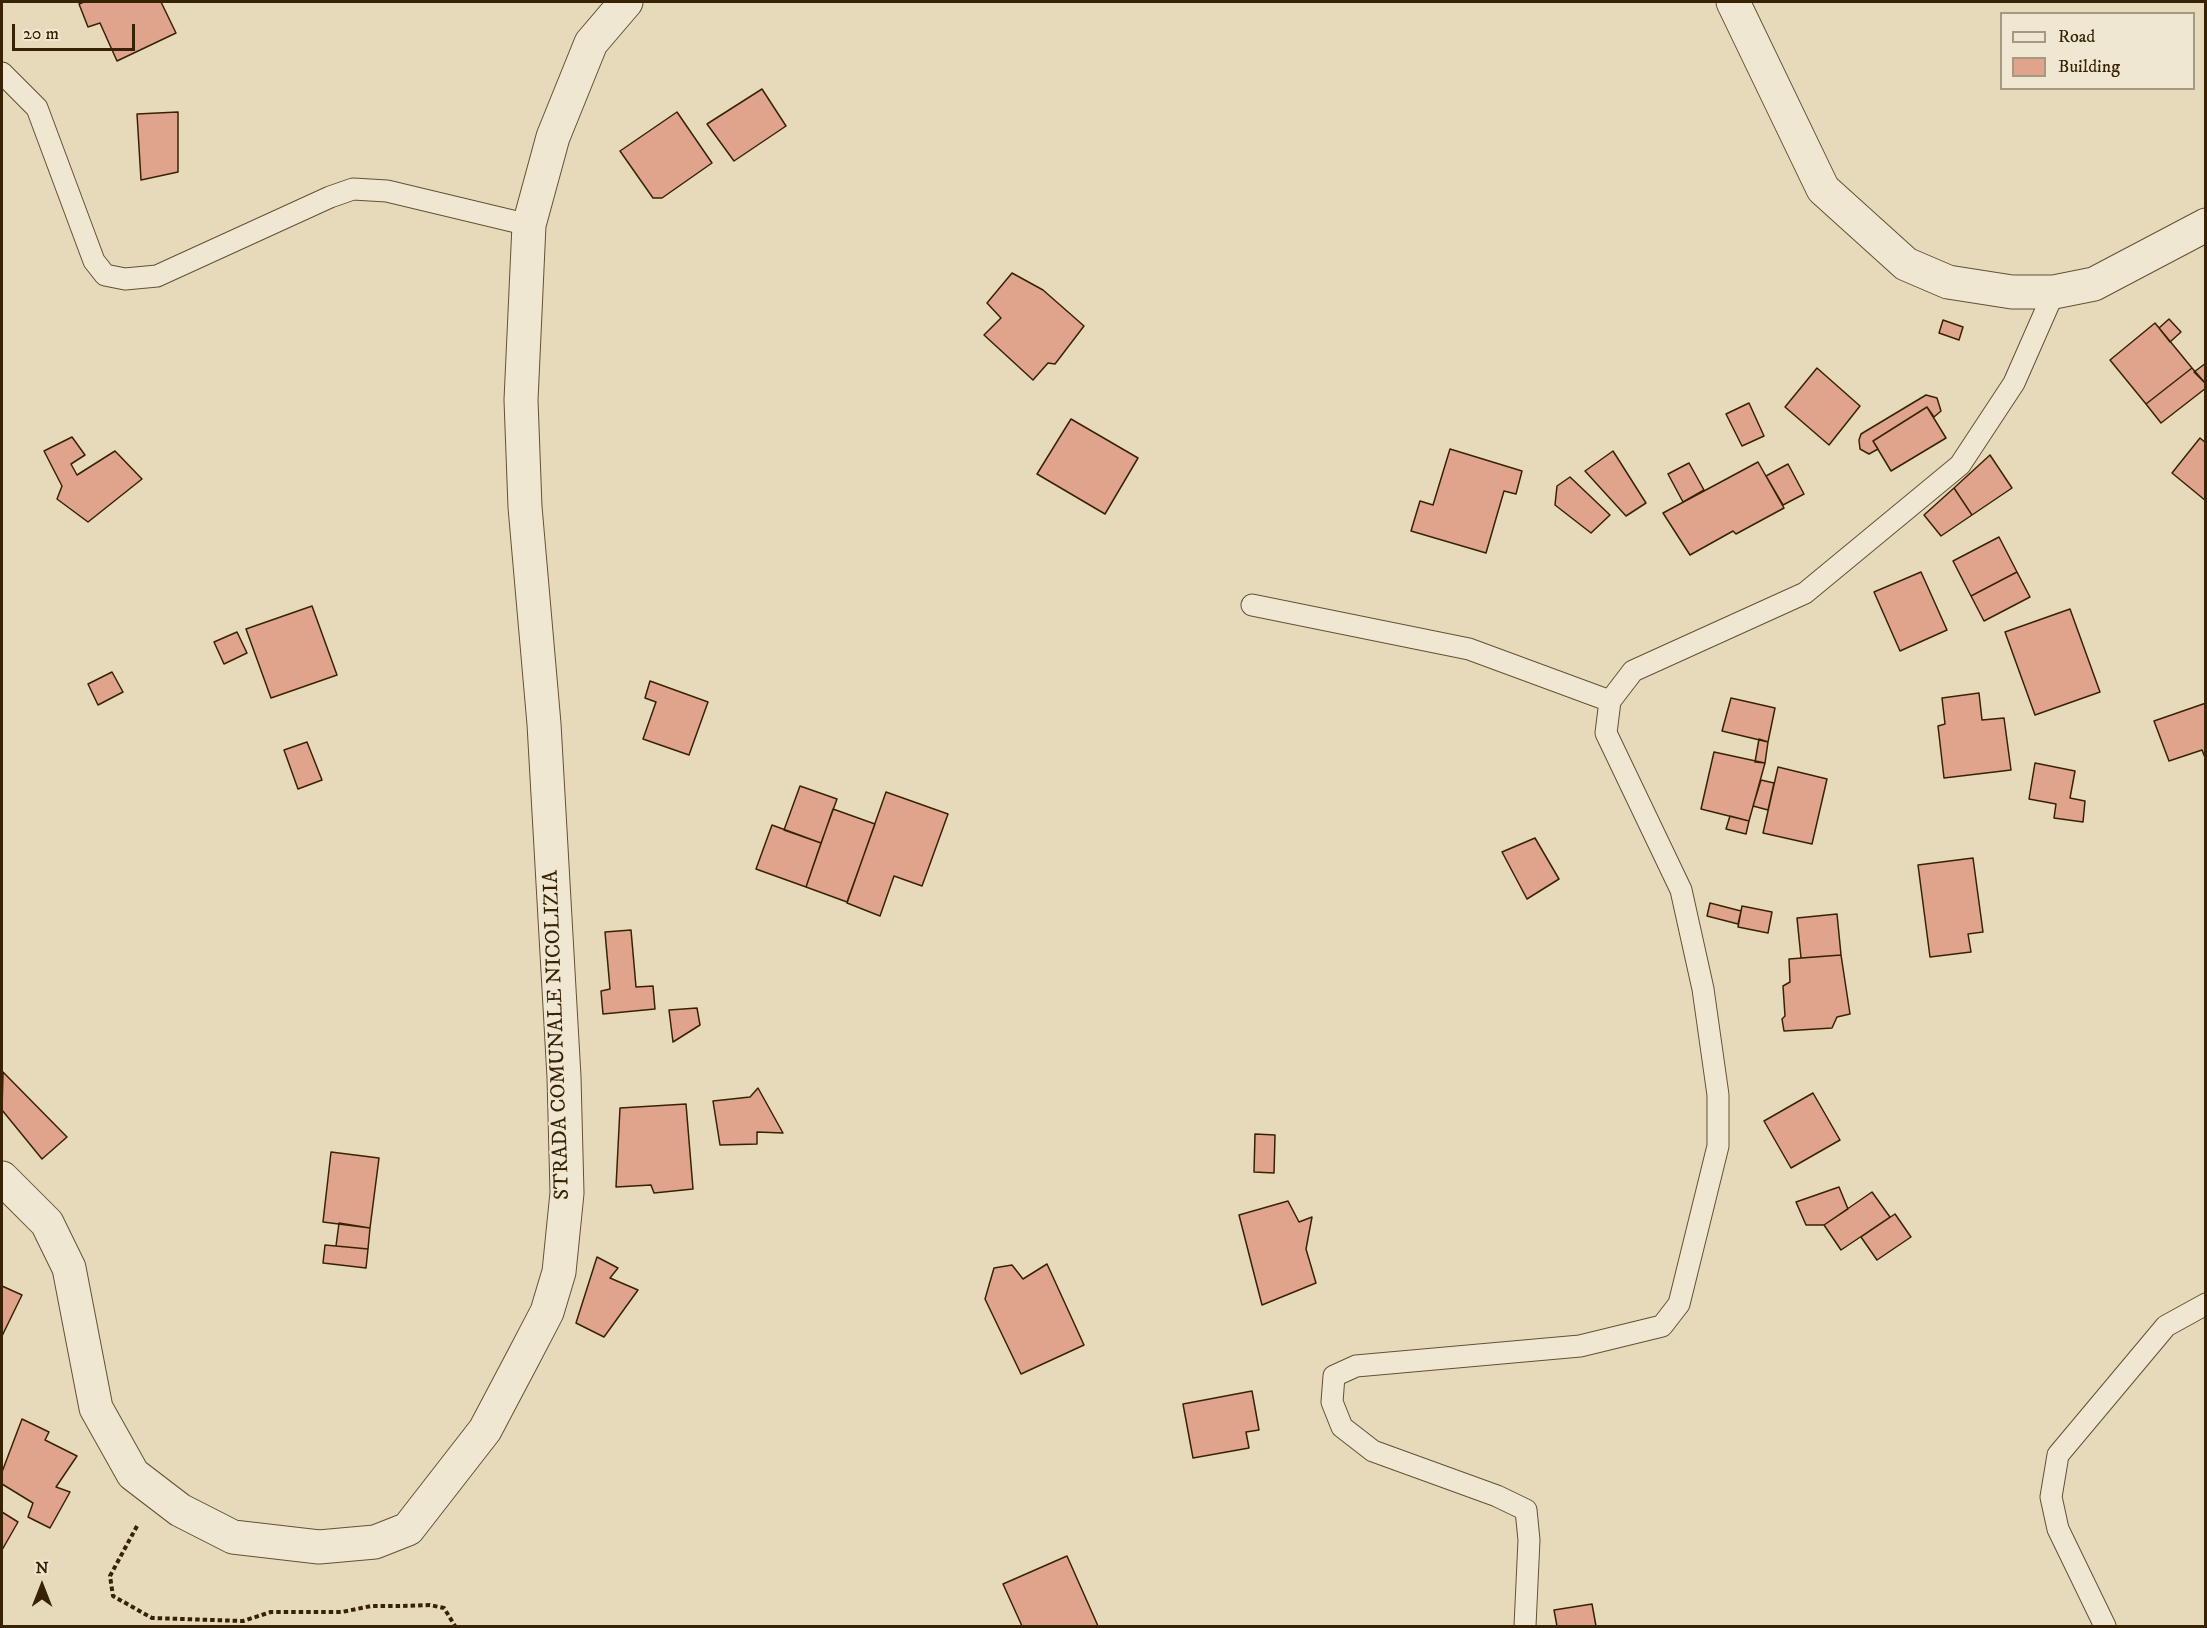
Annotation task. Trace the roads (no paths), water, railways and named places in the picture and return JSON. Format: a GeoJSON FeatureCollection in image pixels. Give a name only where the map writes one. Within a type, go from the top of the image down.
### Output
{"type":"FeatureCollection","features":[{"type":"Feature","properties":{"kind":"street","name":"STRADA COMUNALE NICOLIZIA"},"geometry":{"type":"LineString","coordinates":[[2,1178],[47,1223],[69,1268],[96,1408],[133,1474],[180,1510],[233,1537],[320,1547],[375,1542],[408,1528],[485,1430],[547,1312],[559,1272],[567,1193],[564,1077],[544,724],[525,507],[521,400],[529,225],[553,138],[591,43],[626,2]]}},
{"type":"Feature","properties":{"kind":"street"},"geometry":{"type":"LineString","coordinates":[[1733,2],[1822,189],[1906,264],[1948,282],[2012,292],[2054,292],[2094,284],[2205,225]]}},
{"type":"Feature","properties":{"kind":"lane"},"geometry":{"type":"LineString","coordinates":[[2,73],[37,108],[94,261],[105,275],[125,279],[157,276],[330,197],[353,189],[387,191],[529,225]]}},
{"type":"Feature","properties":{"kind":"lane"},"geometry":{"type":"LineString","coordinates":[[1525,1626],[1529,1540],[1526,1510],[1497,1496],[1372,1451],[1342,1427],[1332,1402],[1334,1376],[1356,1366],[1580,1346],[1662,1326],[1679,1304],[1718,1146],[1718,1095],[1703,989],[1682,890],[1606,733],[1610,701],[1633,670],[1805,593],[1960,465],[2014,382],[2054,292]]}},
{"type":"Feature","properties":{"kind":"lane"},"geometry":{"type":"LineString","coordinates":[[1252,605],[1469,649],[1610,701]]}},
{"type":"Feature","properties":{"kind":"lane"},"geometry":{"type":"LineString","coordinates":[[2105,1626],[2058,1528],[2051,1497],[2058,1455],[2166,1326],[2205,1304]]}}]}
